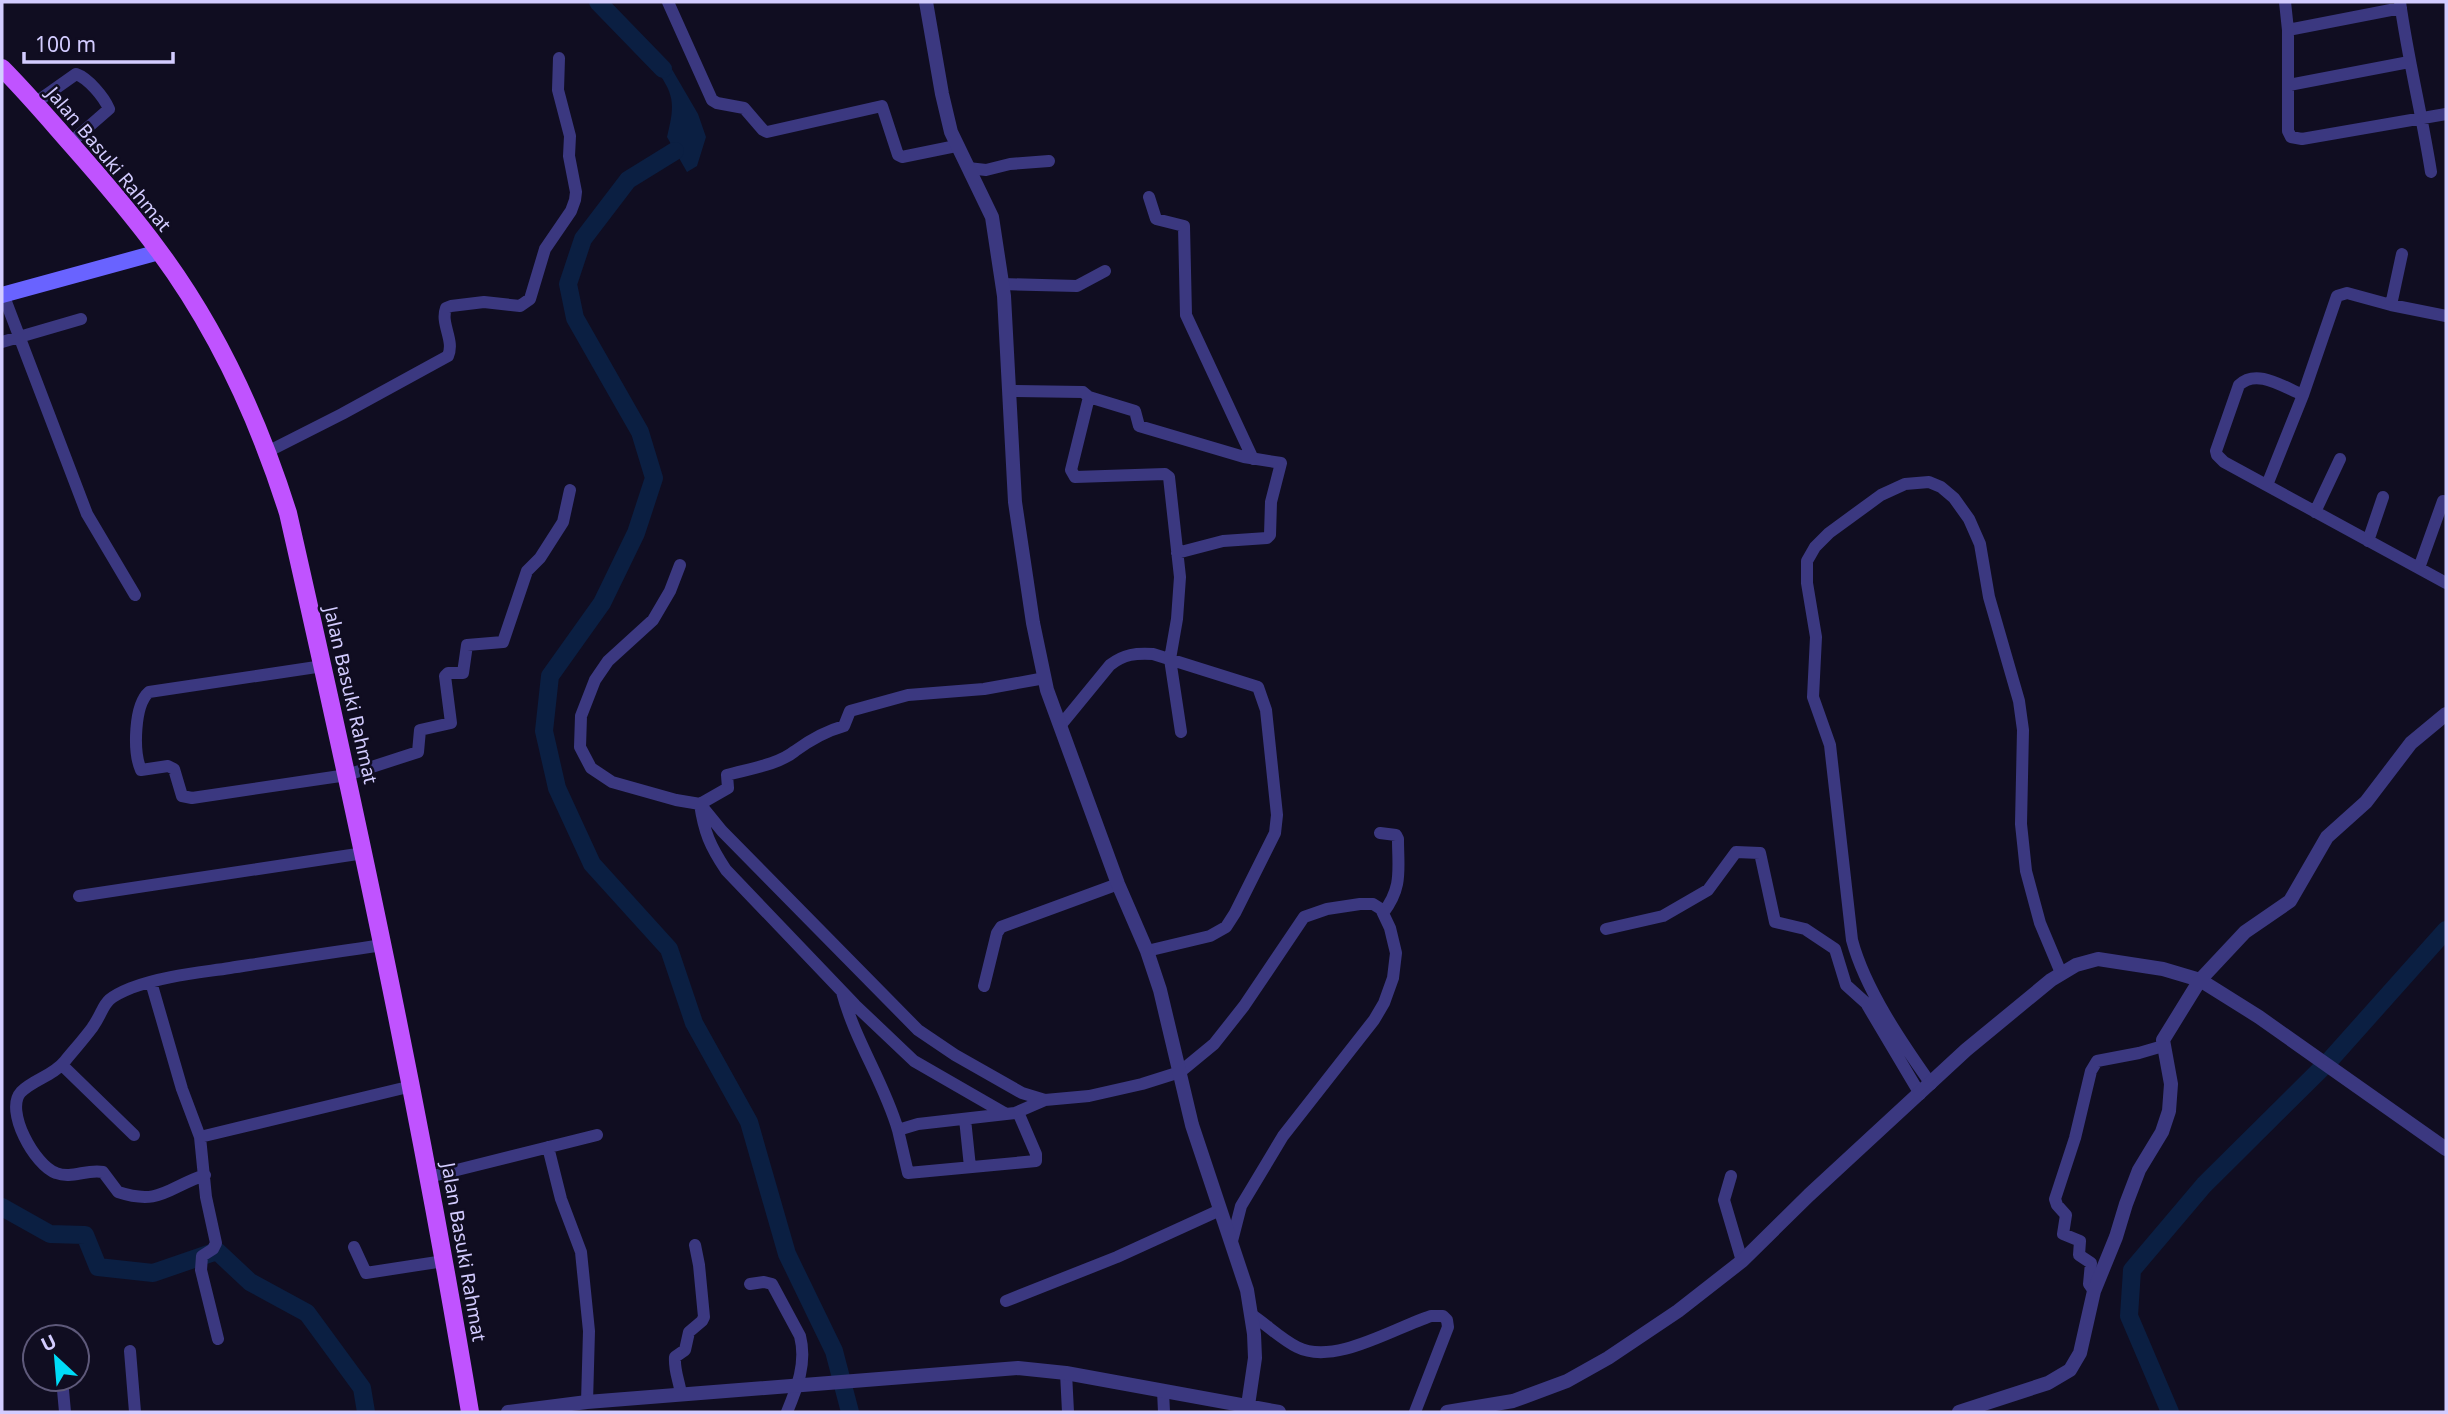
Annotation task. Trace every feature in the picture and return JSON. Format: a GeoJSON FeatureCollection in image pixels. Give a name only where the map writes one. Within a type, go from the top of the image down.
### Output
{"type":"FeatureCollection","features":[{"type":"Feature","properties":{"kind":"main road","name":"Jalan Basuki Rahmat"},"geometry":{"type":"LineString","coordinates":[[2,68],[107,185],[159,252],[197,309],[225,360],[267,452],[288,513],[384,945],[429,1177],[470,1412]]}},
{"type":"Feature","properties":{"kind":"main road"},"geometry":{"type":"LineString","coordinates":[[2,294],[159,252]]}},
{"type":"Feature","properties":{"kind":"street"},"geometry":{"type":"LineString","coordinates":[[668,2],[712,100],[744,108],[764,131],[882,106],[898,155],[902,157],[956,146]]}},
{"type":"Feature","properties":{"kind":"street"},"geometry":{"type":"LineString","coordinates":[[926,2],[942,94],[956,146],[992,217],[1002,284],[1015,502],[1045,678],[1118,884],[1160,989],[1192,1125],[1232,1241],[1252,1315],[1255,1358],[1248,1410]]}},
{"type":"Feature","properties":{"kind":"street"},"geometry":{"type":"LineString","coordinates":[[2285,2],[2288,30],[2289,135],[2296,139],[2446,114]]}},
{"type":"Feature","properties":{"kind":"street"},"geometry":{"type":"LineString","coordinates":[[2288,30],[2400,5],[2431,172]]}},
{"type":"Feature","properties":{"kind":"street"},"geometry":{"type":"LineString","coordinates":[[267,452],[448,356],[451,345],[444,318],[446,308],[484,302],[520,306],[530,299],[545,249],[575,200],[576,192],[569,156],[570,136],[558,90],[559,58]]}},
{"type":"Feature","properties":{"kind":"street"},"geometry":{"type":"LineString","coordinates":[[2289,85],[2409,62]]}},
{"type":"Feature","properties":{"kind":"street"},"geometry":{"type":"LineString","coordinates":[[35,103],[76,74],[83,77],[99,94],[109,108],[70,143]]}},
{"type":"Feature","properties":{"kind":"street"},"geometry":{"type":"LineString","coordinates":[[968,168],[986,170],[1010,164],[1049,161]]}},
{"type":"Feature","properties":{"kind":"street"},"geometry":{"type":"LineString","coordinates":[[1149,197],[1156,219],[1184,226],[1186,315],[1253,459]]}},
{"type":"Feature","properties":{"kind":"street"},"geometry":{"type":"LineString","coordinates":[[2391,305],[2402,254]]}},
{"type":"Feature","properties":{"kind":"street"},"geometry":{"type":"LineString","coordinates":[[1002,284],[1077,286],[1105,271]]}},
{"type":"Feature","properties":{"kind":"street"},"geometry":{"type":"LineString","coordinates":[[2267,485],[2303,395],[2337,296],[2347,293],[2446,316]]}},
{"type":"Feature","properties":{"kind":"street"},"geometry":{"type":"LineString","coordinates":[[2,294],[87,514],[135,595]]}},
{"type":"Feature","properties":{"kind":"street"},"geometry":{"type":"LineString","coordinates":[[2,342],[81,319]]}},
{"type":"Feature","properties":{"kind":"street"},"geometry":{"type":"LineString","coordinates":[[2303,395],[2260,377],[2250,378],[2239,385],[2216,451],[2217,455],[2224,462],[2446,583]]}},
{"type":"Feature","properties":{"kind":"street"},"geometry":{"type":"LineString","coordinates":[[1010,391],[1083,392],[1089,397],[1135,411],[1139,426],[1253,459],[1281,463],[1271,502],[1270,535],[1267,538],[1223,541],[1177,553]]}},
{"type":"Feature","properties":{"kind":"street"},"geometry":{"type":"LineString","coordinates":[[1089,397],[1072,474],[1080,478],[1168,475],[1179,591],[1170,659],[1181,732]]}},
{"type":"Feature","properties":{"kind":"street"},"geometry":{"type":"LineString","coordinates":[[2315,512],[2340,459]]}},
{"type":"Feature","properties":{"kind":"street"},"geometry":{"type":"LineString","coordinates":[[1925,1089],[1859,961],[1852,940],[1830,745],[1813,697],[1816,636],[1807,583],[1807,561],[1815,547],[1836,527],[1881,495],[1905,484],[1929,482],[1948,492],[1969,519],[1980,544],[1989,597],[2019,701],[2023,730],[2021,824],[2026,872],[2040,923],[2061,973]]}},
{"type":"Feature","properties":{"kind":"street"},"geometry":{"type":"LineString","coordinates":[[323,666],[149,692],[144,697],[135,737],[139,765],[143,771],[159,766],[174,769],[178,791],[187,798],[347,775],[416,753],[419,751],[420,730],[450,724],[446,674],[463,673],[468,644],[503,642],[527,571],[563,522],[570,489]]}},
{"type":"Feature","properties":{"kind":"street"},"geometry":{"type":"LineString","coordinates":[[2368,541],[2383,497]]}},
{"type":"Feature","properties":{"kind":"street"},"geometry":{"type":"LineString","coordinates":[[2419,568],[2443,501]]}},
{"type":"Feature","properties":{"kind":"street"},"geometry":{"type":"LineString","coordinates":[[680,565],[670,591],[653,620],[608,661],[595,680],[581,716],[580,747],[591,768],[612,782],[700,804],[729,787],[727,775],[772,762],[795,752],[800,746],[829,730],[844,726],[850,711],[865,705],[908,695],[984,689],[1045,678]]}},
{"type":"Feature","properties":{"kind":"street"},"geometry":{"type":"LineString","coordinates":[[1060,726],[1110,665],[1120,657],[1135,653],[1153,654],[1258,687],[1266,710],[1277,815],[1275,833],[1226,927],[1210,936],[1147,951]]}},
{"type":"Feature","properties":{"kind":"street"},"geometry":{"type":"LineString","coordinates":[[1959,1412],[2041,1385],[2070,1370],[2080,1353],[2094,1291],[2126,1204],[2139,1170],[2162,1132],[2169,1111],[2171,1084],[2163,1046],[2166,1032],[2200,980],[2245,932],[2290,901],[2327,837],[2366,802],[2412,743],[2446,715]]}},
{"type":"Feature","properties":{"kind":"street"},"geometry":{"type":"LineString","coordinates":[[700,804],[704,832],[726,870],[841,990],[919,1064],[1012,1113],[1037,1160],[1024,1164],[910,1174],[887,1097],[852,1026],[841,990]]}},
{"type":"Feature","properties":{"kind":"street"},"geometry":{"type":"LineString","coordinates":[[700,804],[722,831],[918,1030],[1022,1093],[1045,1100],[1068,1100],[1102,1094],[1180,1072],[1214,1044],[1244,1006],[1304,917],[1327,909],[1373,904],[1383,913],[1391,932],[1397,962],[1384,1003],[1374,1020],[1283,1136],[1243,1202],[1232,1241]]}},
{"type":"Feature","properties":{"kind":"street"},"geometry":{"type":"LineString","coordinates":[[1380,833],[1395,835],[1398,839],[1398,885],[1394,897],[1383,913]]}},
{"type":"Feature","properties":{"kind":"street"},"geometry":{"type":"LineString","coordinates":[[1606,929],[1663,916],[1708,890],[1735,852],[1760,853],[1775,922],[1805,929],[1835,949],[1846,985],[1866,1003],[1925,1089]]}},
{"type":"Feature","properties":{"kind":"street"},"geometry":{"type":"LineString","coordinates":[[79,897],[364,853]]}},
{"type":"Feature","properties":{"kind":"street"},"geometry":{"type":"LineString","coordinates":[[984,986],[997,933],[1001,927],[1118,884]]}},
{"type":"Feature","properties":{"kind":"street"},"geometry":{"type":"LineString","coordinates":[[205,1175],[170,1192],[146,1198],[118,1192],[103,1172],[89,1171],[69,1176],[49,1170],[27,1143],[20,1126],[16,1103],[24,1090],[62,1065],[91,1029],[104,1004],[118,994],[150,982],[186,974],[384,945]]}},
{"type":"Feature","properties":{"kind":"street"},"geometry":{"type":"LineString","coordinates":[[1447,1412],[1513,1401],[1542,1392],[1588,1370],[1678,1311],[1742,1261],[1808,1195],[1966,1049],[2038,990],[2082,962],[2098,958],[2163,969],[2200,980],[2300,1046],[2446,1149]]}},
{"type":"Feature","properties":{"kind":"street"},"geometry":{"type":"LineString","coordinates":[[150,982],[182,1089],[200,1137],[205,1197],[216,1243],[213,1249],[202,1255],[201,1270],[218,1339]]}},
{"type":"Feature","properties":{"kind":"street"},"geometry":{"type":"LineString","coordinates":[[2094,1291],[2089,1284],[2091,1263],[2079,1255],[2079,1240],[2063,1234],[2066,1215],[2055,1199],[2075,1138],[2091,1071],[2097,1060],[2163,1046]]}},
{"type":"Feature","properties":{"kind":"street"},"geometry":{"type":"LineString","coordinates":[[62,1065],[134,1135]]}},
{"type":"Feature","properties":{"kind":"street"},"geometry":{"type":"LineString","coordinates":[[200,1137],[412,1086]]}},
{"type":"Feature","properties":{"kind":"street"},"geometry":{"type":"LineString","coordinates":[[898,1130],[912,1125],[1012,1113],[1045,1100]]}},
{"type":"Feature","properties":{"kind":"street"},"geometry":{"type":"LineString","coordinates":[[965,1119],[970,1167]]}},
{"type":"Feature","properties":{"kind":"street"},"geometry":{"type":"LineString","coordinates":[[429,1177],[597,1135]]}},
{"type":"Feature","properties":{"kind":"street"},"geometry":{"type":"LineString","coordinates":[[548,1147],[561,1199],[581,1252],[589,1331],[587,1402]]}},
{"type":"Feature","properties":{"kind":"street"},"geometry":{"type":"LineString","coordinates":[[1731,1176],[1724,1200],[1742,1261]]}},
{"type":"Feature","properties":{"kind":"street"},"geometry":{"type":"LineString","coordinates":[[1006,1301],[1117,1257],[1220,1210]]}},
{"type":"Feature","properties":{"kind":"street"},"geometry":{"type":"LineString","coordinates":[[681,1394],[680,1381],[674,1372],[676,1356],[685,1350],[689,1332],[704,1317],[695,1245]]}},
{"type":"Feature","properties":{"kind":"street"},"geometry":{"type":"LineString","coordinates":[[354,1247],[366,1273],[444,1261]]}},
{"type":"Feature","properties":{"kind":"street"},"geometry":{"type":"LineString","coordinates":[[750,1284],[772,1284],[796,1329],[803,1353],[798,1385],[787,1412]]}},
{"type":"Feature","properties":{"kind":"street"},"geometry":{"type":"LineString","coordinates":[[1252,1315],[1295,1346],[1323,1353],[1342,1350],[1421,1319],[1437,1315],[1443,1317],[1448,1326],[1415,1412]]}},
{"type":"Feature","properties":{"kind":"street"},"geometry":{"type":"LineString","coordinates":[[130,1351],[135,1412]]}},
{"type":"Feature","properties":{"kind":"street"},"geometry":{"type":"LineString","coordinates":[[508,1412],[587,1402],[1018,1368],[1066,1373],[1248,1410],[1279,1412]]}},
{"type":"Feature","properties":{"kind":"street"},"geometry":{"type":"LineString","coordinates":[[1066,1373],[1068,1412]]}},
{"type":"Feature","properties":{"kind":"street"},"geometry":{"type":"LineString","coordinates":[[1163,1391],[1164,1412]]}},
{"type":"Feature","properties":{"kind":"street"},"geometry":{"type":"LineString","coordinates":[[63,1393],[65,1412]]}},
{"type":"Feature","properties":{"kind":"water"},"geometry":{"type":"Polygon","coordinates":[[[670,66],[698,114],[706,137],[697,166],[687,172],[667,137],[672,102],[668,88],[657,71],[670,66]]]}},
{"type":"Feature","properties":{"kind":"waterway"},"geometry":{"type":"LineString","coordinates":[[598,2],[663,69]]}},
{"type":"Feature","properties":{"kind":"waterway"},"geometry":{"type":"LineString","coordinates":[[675,151],[628,180],[583,239],[568,284],[575,318],[640,432],[654,478],[636,533],[602,603],[550,676],[544,731],[557,788],[592,864],[669,949],[694,1023],[749,1122],[787,1254],[834,1351],[850,1412]]}},
{"type":"Feature","properties":{"kind":"waterway"},"geometry":{"type":"LineString","coordinates":[[2170,1412],[2129,1316],[2132,1270],[2204,1185],[2330,1060],[2446,930]]}},
{"type":"Feature","properties":{"kind":"waterway"},"geometry":{"type":"LineString","coordinates":[[2,1207],[50,1234],[85,1235],[98,1267],[153,1273],[217,1251],[250,1282],[307,1313],[362,1388],[366,1412]]}}]}
